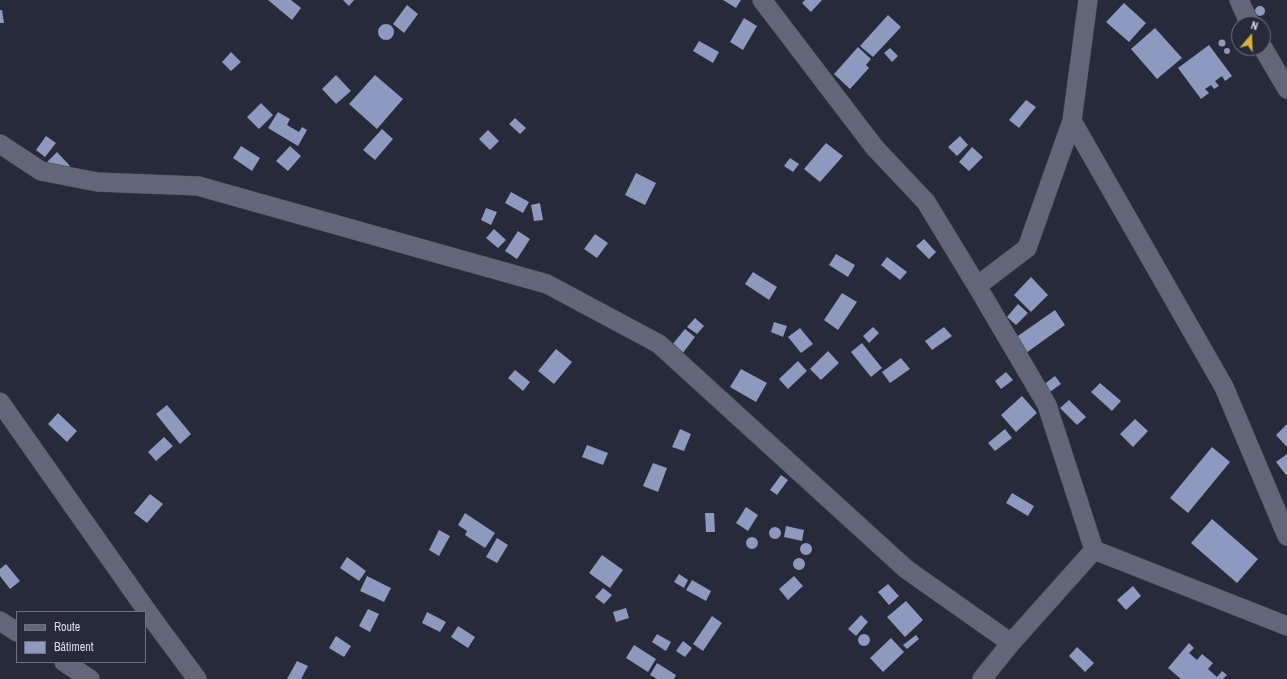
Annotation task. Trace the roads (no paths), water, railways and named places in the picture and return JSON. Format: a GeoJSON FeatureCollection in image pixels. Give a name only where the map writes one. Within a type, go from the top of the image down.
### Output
{"type":"FeatureCollection","features":[{"type":"Feature","properties":{"kind":"street"},"geometry":{"type":"LineString","coordinates":[[762,0],[875,148],[926,202],[977,286],[1047,406],[1094,550]]}},
{"type":"Feature","properties":{"kind":"street"},"geometry":{"type":"LineString","coordinates":[[977,286],[1027,248],[1072,121],[1088,0]]}},
{"type":"Feature","properties":{"kind":"street"},"geometry":{"type":"LineString","coordinates":[[1239,0],[1246,16]]}},
{"type":"Feature","properties":{"kind":"street"},"geometry":{"type":"LineString","coordinates":[[1268,56],[1287,90]]}},
{"type":"Feature","properties":{"kind":"street"},"geometry":{"type":"LineString","coordinates":[[1072,121],[1224,387],[1287,536]]}},
{"type":"Feature","properties":{"kind":"street"},"geometry":{"type":"LineString","coordinates":[[0,144],[41,171],[97,182],[198,186],[547,284],[659,344],[906,568],[1011,643]]}},
{"type":"Feature","properties":{"kind":"street"},"geometry":{"type":"LineString","coordinates":[[0,402],[154,621],[197,679]]}},
{"type":"Feature","properties":{"kind":"street"},"geometry":{"type":"LineString","coordinates":[[982,679],[1011,643],[1094,550]]}},
{"type":"Feature","properties":{"kind":"street"},"geometry":{"type":"LineString","coordinates":[[1094,550],[1287,626]]}},
{"type":"Feature","properties":{"kind":"street"},"geometry":{"type":"LineString","coordinates":[[0,620],[16,631]]}},
{"type":"Feature","properties":{"kind":"street"},"geometry":{"type":"LineString","coordinates":[[66,663],[90,679]]}}]}
